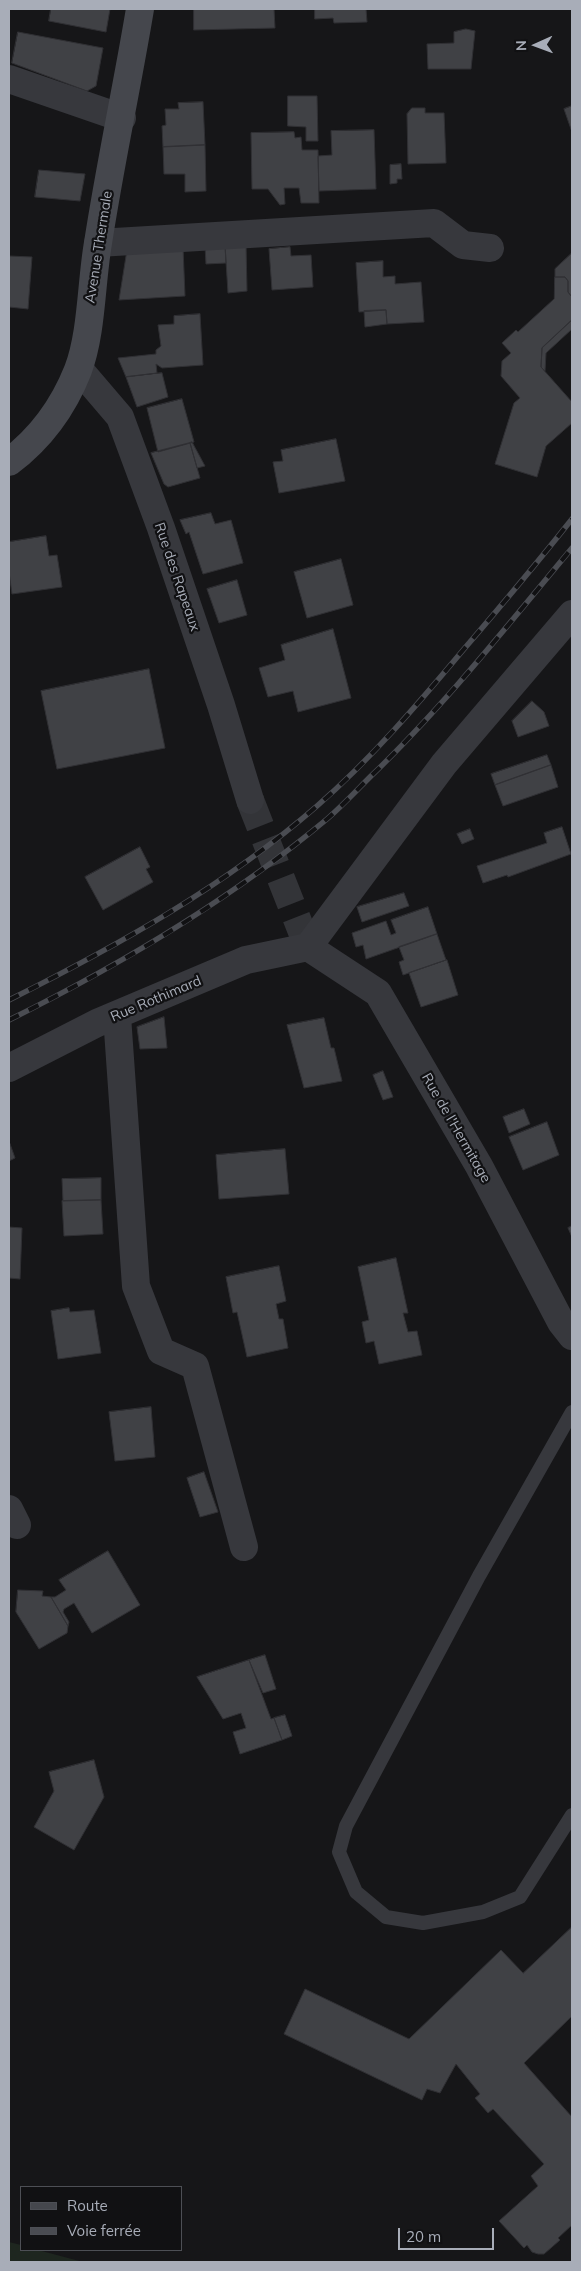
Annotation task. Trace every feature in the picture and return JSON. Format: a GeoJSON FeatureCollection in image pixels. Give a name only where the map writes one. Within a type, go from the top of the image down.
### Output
{"type":"FeatureCollection","features":[{"type":"Feature","properties":{"kind":"main road","name":"Avenue Thermale"},"geometry":{"type":"LineString","coordinates":[[9,462],[44,431],[63,403],[79,369],[86,335],[98,242],[122,118],[140,9]]}},
{"type":"Feature","properties":{"kind":"street"},"geometry":{"type":"LineString","coordinates":[[9,79],[122,118]]}},
{"type":"Feature","properties":{"kind":"street"},"geometry":{"type":"LineString","coordinates":[[98,242],[434,223],[463,245],[490,248]]}},
{"type":"Feature","properties":{"kind":"street","name":"Rue des Rapeaux"},"geometry":{"type":"LineString","coordinates":[[79,369],[120,417],[189,612],[250,800]]}},
{"type":"Feature","properties":{"kind":"street"},"geometry":{"type":"LineString","coordinates":[[308,948],[444,764],[572,614]]}},
{"type":"Feature","properties":{"kind":"street","name":"Rue Rothimard"},"geometry":{"type":"LineString","coordinates":[[9,1068],[97,1023],[246,960],[308,948]]}},
{"type":"Feature","properties":{"kind":"street","name":"Rue de l'Hermitage"},"geometry":{"type":"LineString","coordinates":[[308,948],[378,993],[479,1166],[561,1322],[572,1336]]}},
{"type":"Feature","properties":{"kind":"street"},"geometry":{"type":"LineString","coordinates":[[117,1016],[136,1286],[161,1351],[195,1366],[244,1546]]}},
{"type":"Feature","properties":{"kind":"lane"},"geometry":{"type":"LineString","coordinates":[[572,1412],[479,1576],[351,1817],[339,1852],[356,1892],[386,1917],[423,1923],[483,1912],[520,1897],[572,1815]]}},
{"type":"Feature","properties":{"kind":"shaded area"},"geometry":{"type":"Polygon","coordinates":[[[9,2242],[20,2245],[20,2251],[42,2251],[83,2262],[9,2262],[9,2242]]]}},
{"type":"Feature","properties":{"kind":"building"},"geometry":{"type":"Polygon","coordinates":[[[51,9],[110,9],[106,32],[49,21],[51,9]]]}},
{"type":"Feature","properties":{"kind":"building"},"geometry":{"type":"Polygon","coordinates":[[[194,9],[274,9],[275,28],[194,30],[194,9]]]}},
{"type":"Feature","properties":{"kind":"building"},"geometry":{"type":"Polygon","coordinates":[[[315,9],[366,9],[367,22],[334,23],[333,18],[315,19],[315,9]]]}},
{"type":"Feature","properties":{"kind":"building"},"geometry":{"type":"Polygon","coordinates":[[[466,29],[475,31],[471,69],[428,69],[427,44],[454,43],[454,32],[466,29]]]}},
{"type":"Feature","properties":{"kind":"building"},"geometry":{"type":"Polygon","coordinates":[[[18,32],[103,48],[96,86],[87,91],[12,63],[18,32]]]}},
{"type":"Feature","properties":{"kind":"building"},"geometry":{"type":"Polygon","coordinates":[[[288,96],[317,96],[318,141],[306,141],[306,127],[288,126],[288,96]]]}},
{"type":"Feature","properties":{"kind":"building"},"geometry":{"type":"Polygon","coordinates":[[[203,102],[205,145],[163,147],[162,126],[166,125],[165,109],[179,109],[178,103],[203,102]]]}},
{"type":"Feature","properties":{"kind":"building"},"geometry":{"type":"Polygon","coordinates":[[[572,106],[572,132],[564,109],[572,106]]]}},
{"type":"Feature","properties":{"kind":"building"},"geometry":{"type":"Polygon","coordinates":[[[412,108],[425,108],[425,113],[444,113],[446,163],[408,164],[407,114],[412,108]]]}},
{"type":"Feature","properties":{"kind":"building"},"geometry":{"type":"Polygon","coordinates":[[[374,130],[376,189],[319,191],[318,156],[332,155],[331,131],[374,130]]]}},
{"type":"Feature","properties":{"kind":"building"},"geometry":{"type":"Polygon","coordinates":[[[294,132],[295,138],[301,137],[302,150],[318,150],[319,203],[301,203],[299,188],[284,188],[285,204],[280,205],[268,189],[252,189],[251,133],[294,132]]]}},
{"type":"Feature","properties":{"kind":"building"},"geometry":{"type":"Polygon","coordinates":[[[205,145],[206,191],[185,192],[185,174],[164,174],[163,147],[205,145]]]}},
{"type":"Feature","properties":{"kind":"building"},"geometry":{"type":"Polygon","coordinates":[[[401,164],[402,179],[397,179],[397,183],[390,184],[390,165],[401,164]]]}},
{"type":"Feature","properties":{"kind":"building"},"geometry":{"type":"Polygon","coordinates":[[[39,170],[85,174],[80,201],[35,197],[39,170]]]}},
{"type":"Feature","properties":{"kind":"building"},"geometry":{"type":"Polygon","coordinates":[[[246,244],[247,291],[228,293],[225,245],[246,244]]]}},
{"type":"Feature","properties":{"kind":"building"},"geometry":{"type":"Polygon","coordinates":[[[225,245],[226,263],[206,264],[205,246],[225,245]]]}},
{"type":"Feature","properties":{"kind":"building"},"geometry":{"type":"Polygon","coordinates":[[[183,247],[185,296],[119,300],[127,250],[183,247]]]}},
{"type":"Feature","properties":{"kind":"building"},"geometry":{"type":"Polygon","coordinates":[[[290,247],[291,256],[311,255],[313,287],[272,290],[269,249],[290,247]]]}},
{"type":"Feature","properties":{"kind":"building"},"geometry":{"type":"Polygon","coordinates":[[[572,253],[572,297],[568,292],[568,281],[565,277],[555,277],[555,269],[572,253]]]}},
{"type":"Feature","properties":{"kind":"building"},"geometry":{"type":"Polygon","coordinates":[[[9,256],[32,257],[28,309],[9,307],[9,256]]]}},
{"type":"Feature","properties":{"kind":"building"},"geometry":{"type":"Polygon","coordinates":[[[383,261],[383,277],[395,276],[395,284],[421,282],[424,322],[387,324],[386,310],[359,312],[356,263],[383,261]]]}},
{"type":"Feature","properties":{"kind":"building"},"geometry":{"type":"Polygon","coordinates":[[[555,277],[565,277],[568,281],[568,292],[572,297],[572,320],[542,348],[541,367],[572,402],[572,423],[546,446],[537,477],[495,464],[514,403],[520,398],[501,376],[502,361],[511,353],[502,343],[516,330],[518,332],[554,299],[555,277]]]}},
{"type":"Feature","properties":{"kind":"building"},"geometry":{"type":"Polygon","coordinates":[[[386,310],[387,324],[365,327],[364,311],[386,310]]]}},
{"type":"Feature","properties":{"kind":"building"},"geometry":{"type":"Polygon","coordinates":[[[200,314],[203,365],[162,368],[156,364],[157,373],[126,377],[118,358],[156,354],[156,350],[161,346],[158,325],[174,324],[174,316],[200,314]]]}},
{"type":"Feature","properties":{"kind":"building"},"geometry":{"type":"Polygon","coordinates":[[[572,320],[572,329],[546,353],[545,371],[541,367],[542,348],[572,320]]]}},
{"type":"Feature","properties":{"kind":"building"},"geometry":{"type":"Polygon","coordinates":[[[162,373],[168,397],[137,407],[126,377],[162,373]]]}},
{"type":"Feature","properties":{"kind":"building"},"geometry":{"type":"Polygon","coordinates":[[[182,399],[194,442],[158,452],[147,408],[182,399]]]}},
{"type":"Feature","properties":{"kind":"building"},"geometry":{"type":"Polygon","coordinates":[[[336,439],[345,481],[279,493],[273,462],[283,461],[281,450],[336,439]]]}},
{"type":"Feature","properties":{"kind":"building"},"geometry":{"type":"Polygon","coordinates":[[[192,442],[205,466],[197,468],[190,443],[192,442]]]}},
{"type":"Feature","properties":{"kind":"building"},"geometry":{"type":"Polygon","coordinates":[[[190,443],[200,478],[168,487],[164,484],[151,453],[190,443]]]}},
{"type":"Feature","properties":{"kind":"building"},"geometry":{"type":"Polygon","coordinates":[[[211,513],[215,524],[231,520],[243,563],[203,574],[189,532],[186,534],[180,520],[211,513]]]}},
{"type":"Feature","properties":{"kind":"building"},"geometry":{"type":"Polygon","coordinates":[[[46,536],[49,556],[57,555],[62,587],[12,594],[9,572],[9,542],[46,536]]]}},
{"type":"Feature","properties":{"kind":"building"},"geometry":{"type":"Polygon","coordinates":[[[341,559],[353,605],[307,618],[294,572],[341,559]]]}},
{"type":"Feature","properties":{"kind":"building"},"geometry":{"type":"Polygon","coordinates":[[[237,580],[247,615],[219,623],[207,589],[237,580]]]}},
{"type":"Feature","properties":{"kind":"building"},"geometry":{"type":"Polygon","coordinates":[[[333,629],[351,698],[298,712],[293,691],[268,697],[259,668],[285,660],[281,645],[333,629]]]}},
{"type":"Feature","properties":{"kind":"building"},"geometry":{"type":"Polygon","coordinates":[[[149,669],[165,748],[57,769],[41,691],[149,669]]]}},
{"type":"Feature","properties":{"kind":"building"},"geometry":{"type":"Polygon","coordinates":[[[532,701],[544,712],[549,726],[518,737],[512,721],[532,701]]]}},
{"type":"Feature","properties":{"kind":"building"},"geometry":{"type":"Polygon","coordinates":[[[547,755],[551,765],[495,785],[491,774],[547,755]]]}},
{"type":"Feature","properties":{"kind":"building"},"geometry":{"type":"Polygon","coordinates":[[[551,765],[558,787],[503,806],[495,785],[551,765]]]}},
{"type":"Feature","properties":{"kind":"building"},"geometry":{"type":"Polygon","coordinates":[[[562,827],[571,854],[508,877],[507,875],[483,883],[477,866],[547,843],[544,833],[562,827]]]}},
{"type":"Feature","properties":{"kind":"building"},"geometry":{"type":"Polygon","coordinates":[[[470,829],[474,839],[462,844],[457,834],[470,829]]]}},
{"type":"Feature","properties":{"kind":"building"},"geometry":{"type":"Polygon","coordinates":[[[140,847],[150,867],[146,869],[153,882],[103,910],[85,877],[140,847]]]}},
{"type":"Feature","properties":{"kind":"building"},"geometry":{"type":"Polygon","coordinates":[[[404,893],[409,906],[362,922],[357,907],[404,893]]]}},
{"type":"Feature","properties":{"kind":"building"},"geometry":{"type":"Polygon","coordinates":[[[428,907],[437,934],[366,959],[363,945],[356,947],[352,933],[386,921],[391,935],[396,933],[391,920],[428,907]]]}},
{"type":"Feature","properties":{"kind":"building"},"geometry":{"type":"Polygon","coordinates":[[[437,934],[446,960],[403,975],[399,962],[404,960],[399,947],[437,934]]]}},
{"type":"Feature","properties":{"kind":"building"},"geometry":{"type":"Polygon","coordinates":[[[447,960],[458,995],[421,1007],[409,973],[447,960]]]}},
{"type":"Feature","properties":{"kind":"building"},"geometry":{"type":"Polygon","coordinates":[[[164,1017],[167,1048],[140,1049],[137,1027],[164,1017]]]}},
{"type":"Feature","properties":{"kind":"building"},"geometry":{"type":"Polygon","coordinates":[[[324,1018],[331,1048],[334,1048],[342,1081],[304,1088],[287,1025],[324,1018]]]}},
{"type":"Feature","properties":{"kind":"building"},"geometry":{"type":"Polygon","coordinates":[[[383,1071],[393,1097],[383,1100],[373,1075],[383,1071]]]}},
{"type":"Feature","properties":{"kind":"building"},"geometry":{"type":"Polygon","coordinates":[[[524,1109],[530,1124],[509,1133],[503,1117],[524,1109]]]}},
{"type":"Feature","properties":{"kind":"building"},"geometry":{"type":"Polygon","coordinates":[[[547,1122],[559,1155],[523,1170],[509,1137],[547,1122]]]}},
{"type":"Feature","properties":{"kind":"building"},"geometry":{"type":"Polygon","coordinates":[[[9,1141],[15,1158],[9,1161],[9,1141]]]}},
{"type":"Feature","properties":{"kind":"building"},"geometry":{"type":"Polygon","coordinates":[[[285,1149],[289,1194],[219,1199],[216,1155],[285,1149]]]}},
{"type":"Feature","properties":{"kind":"building"},"geometry":{"type":"Polygon","coordinates":[[[101,1178],[101,1200],[63,1201],[62,1179],[101,1178]]]}},
{"type":"Feature","properties":{"kind":"building"},"geometry":{"type":"Polygon","coordinates":[[[101,1200],[103,1234],[64,1236],[62,1201],[101,1200]]]}},
{"type":"Feature","properties":{"kind":"building"},"geometry":{"type":"Polygon","coordinates":[[[572,1226],[572,1237],[568,1228],[572,1226]]]}},
{"type":"Feature","properties":{"kind":"building"},"geometry":{"type":"Polygon","coordinates":[[[9,1227],[22,1228],[20,1279],[9,1278],[9,1227]]]}},
{"type":"Feature","properties":{"kind":"building"},"geometry":{"type":"Polygon","coordinates":[[[396,1258],[408,1313],[403,1313],[408,1332],[417,1331],[422,1355],[379,1364],[374,1341],[366,1343],[362,1322],[369,1320],[358,1267],[396,1258]]]}},
{"type":"Feature","properties":{"kind":"building"},"geometry":{"type":"Polygon","coordinates":[[[279,1266],[286,1301],[276,1304],[279,1319],[283,1319],[288,1348],[247,1357],[237,1312],[233,1313],[226,1277],[279,1266]]]}},
{"type":"Feature","properties":{"kind":"building"},"geometry":{"type":"Polygon","coordinates":[[[69,1308],[70,1312],[94,1310],[101,1353],[58,1359],[51,1311],[69,1308]]]}},
{"type":"Feature","properties":{"kind":"building"},"geometry":{"type":"Polygon","coordinates":[[[151,1407],[155,1457],[115,1461],[109,1412],[151,1407]]]}},
{"type":"Feature","properties":{"kind":"building"},"geometry":{"type":"Polygon","coordinates":[[[204,1472],[218,1512],[200,1517],[187,1478],[204,1472]]]}},
{"type":"Feature","properties":{"kind":"building"},"geometry":{"type":"Polygon","coordinates":[[[108,1551],[140,1605],[92,1633],[74,1603],[64,1609],[63,1612],[69,1622],[68,1626],[51,1597],[55,1597],[66,1590],[59,1580],[108,1551]]]}},
{"type":"Feature","properties":{"kind":"building"},"geometry":{"type":"Polygon","coordinates":[[[18,1590],[43,1591],[42,1596],[51,1597],[68,1626],[67,1633],[39,1649],[16,1612],[18,1590]]]}},
{"type":"Feature","properties":{"kind":"building"},"geometry":{"type":"Polygon","coordinates":[[[265,1655],[276,1689],[263,1693],[249,1660],[265,1655]]]}},
{"type":"Feature","properties":{"kind":"building"},"geometry":{"type":"Polygon","coordinates":[[[249,1660],[271,1719],[274,1718],[282,1740],[240,1754],[233,1732],[246,1728],[241,1713],[223,1719],[197,1677],[249,1660]]]}},
{"type":"Feature","properties":{"kind":"building"},"geometry":{"type":"Polygon","coordinates":[[[285,1715],[292,1736],[282,1740],[274,1718],[285,1715]]]}},
{"type":"Feature","properties":{"kind":"building"},"geometry":{"type":"Polygon","coordinates":[[[94,1760],[104,1797],[74,1850],[34,1827],[54,1791],[49,1772],[94,1760]]]}},
{"type":"Feature","properties":{"kind":"building"},"geometry":{"type":"Polygon","coordinates":[[[572,1927],[572,2016],[524,2063],[572,2117],[572,2225],[558,2238],[560,2240],[544,2254],[538,2254],[532,2252],[527,2245],[524,2248],[499,2221],[538,2186],[531,2176],[544,2164],[493,2109],[488,2113],[475,2098],[480,2094],[456,2064],[440,2093],[427,2089],[422,2100],[284,2034],[305,1989],[409,2039],[501,1950],[523,1973],[572,1927]]]}},
{"type":"Feature","properties":{"kind":"tunnel"},"geometry":{"type":"LineString","coordinates":[[250,800],[308,947]]}},
{"type":"Feature","properties":{"kind":"railway"},"geometry":{"type":"LineString","coordinates":[[9,1000],[90,958],[169,913],[245,862],[317,806],[375,750],[412,710],[572,519]]}},
{"type":"Feature","properties":{"kind":"railway"},"geometry":{"type":"LineString","coordinates":[[9,1020],[93,976],[174,929],[252,877],[327,819],[424,722],[572,548]]}}]}
